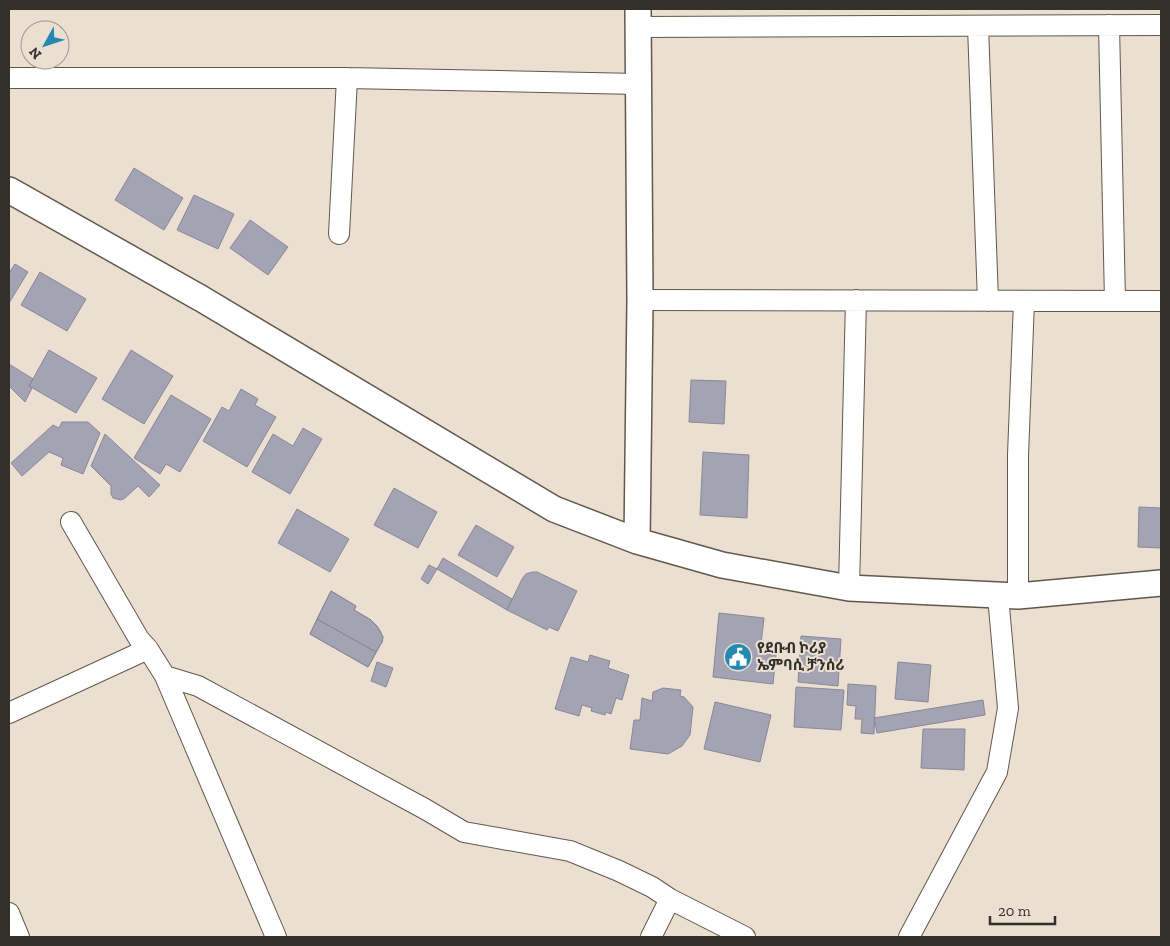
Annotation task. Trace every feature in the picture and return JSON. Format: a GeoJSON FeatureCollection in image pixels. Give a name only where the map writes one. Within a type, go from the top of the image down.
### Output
{"type":"FeatureCollection","features":[{"type":"Feature","properties":{"kind":"street"},"geometry":{"type":"LineString","coordinates":[[637,541],[640,300],[638,18],[978,26],[1161,25]]}},
{"type":"Feature","properties":{"kind":"street"},"geometry":{"type":"LineString","coordinates":[[1109,25],[1115,301]]}},
{"type":"Feature","properties":{"kind":"street"},"geometry":{"type":"LineString","coordinates":[[978,26],[988,301]]}},
{"type":"Feature","properties":{"kind":"street"},"geometry":{"type":"LineString","coordinates":[[9,78],[347,78],[638,84]]}},
{"type":"Feature","properties":{"kind":"street"},"geometry":{"type":"LineString","coordinates":[[339,234],[347,78]]}},
{"type":"Feature","properties":{"kind":"street"},"geometry":{"type":"LineString","coordinates":[[9,190],[202,299],[554,509],[637,541],[722,565],[849,588],[1008,596],[1161,583]]}},
{"type":"Feature","properties":{"kind":"street"},"geometry":{"type":"LineString","coordinates":[[640,300],[1161,301]]}},
{"type":"Feature","properties":{"kind":"street"},"geometry":{"type":"LineString","coordinates":[[849,588],[856,300]]}},
{"type":"Feature","properties":{"kind":"street"},"geometry":{"type":"LineString","coordinates":[[909,937],[997,772],[1008,708],[1008,596],[1018,455],[1024,301]]}},
{"type":"Feature","properties":{"kind":"street"},"geometry":{"type":"LineString","coordinates":[[71,522],[139,639],[165,676],[276,937]]}},
{"type":"Feature","properties":{"kind":"street"},"geometry":{"type":"LineString","coordinates":[[9,713],[148,650]]}},
{"type":"Feature","properties":{"kind":"street"},"geometry":{"type":"LineString","coordinates":[[165,676],[198,686],[426,809],[464,832],[570,851],[636,879],[670,899],[745,937]]}},
{"type":"Feature","properties":{"kind":"street"},"geometry":{"type":"LineString","coordinates":[[651,937],[670,899]]}},
{"type":"Feature","properties":{"kind":"street"},"geometry":{"type":"LineString","coordinates":[[9,913],[19,937]]}},
{"type":"Feature","properties":{"kind":"building"},"geometry":{"type":"Polygon","coordinates":[[[134,168],[183,198],[164,230],[115,200],[134,168]]]}},
{"type":"Feature","properties":{"kind":"building"},"geometry":{"type":"Polygon","coordinates":[[[194,195],[234,214],[218,249],[177,230],[194,195]]]}},
{"type":"Feature","properties":{"kind":"building"},"geometry":{"type":"Polygon","coordinates":[[[250,220],[288,247],[268,275],[230,248],[250,220]]]}},
{"type":"Feature","properties":{"kind":"building"},"geometry":{"type":"Polygon","coordinates":[[[15,264],[28,272],[9,303],[9,273],[15,264]]]}},
{"type":"Feature","properties":{"kind":"building"},"geometry":{"type":"Polygon","coordinates":[[[40,272],[86,299],[67,331],[21,305],[40,272]]]}},
{"type":"Feature","properties":{"kind":"building"},"geometry":{"type":"Polygon","coordinates":[[[49,350],[97,378],[76,413],[29,386],[49,350]]]}},
{"type":"Feature","properties":{"kind":"building"},"geometry":{"type":"Polygon","coordinates":[[[131,350],[173,376],[144,424],[102,399],[131,350]]]}},
{"type":"Feature","properties":{"kind":"building"},"geometry":{"type":"Polygon","coordinates":[[[9,364],[33,379],[29,386],[32,388],[25,402],[9,386],[9,364]]]}},
{"type":"Feature","properties":{"kind":"building"},"geometry":{"type":"Polygon","coordinates":[[[691,380],[726,381],[724,424],[689,422],[691,380]]]}},
{"type":"Feature","properties":{"kind":"building"},"geometry":{"type":"Polygon","coordinates":[[[241,389],[258,399],[255,405],[276,417],[247,467],[203,441],[222,407],[229,411],[241,389]]]}},
{"type":"Feature","properties":{"kind":"building"},"geometry":{"type":"Polygon","coordinates":[[[171,395],[211,419],[180,472],[166,464],[160,474],[134,458],[171,395]]]}},
{"type":"Feature","properties":{"kind":"building"},"geometry":{"type":"Polygon","coordinates":[[[62,422],[88,422],[100,433],[83,474],[61,465],[63,458],[49,452],[22,476],[11,463],[53,425],[59,428],[62,422]]]}},
{"type":"Feature","properties":{"kind":"building"},"geometry":{"type":"Polygon","coordinates":[[[303,428],[322,439],[290,494],[252,472],[273,434],[293,446],[303,428]]]}},
{"type":"Feature","properties":{"kind":"building"},"geometry":{"type":"Polygon","coordinates":[[[105,434],[160,485],[149,497],[138,486],[121,500],[113,498],[111,486],[91,466],[105,434]]]}},
{"type":"Feature","properties":{"kind":"building"},"geometry":{"type":"Polygon","coordinates":[[[703,452],[749,455],[747,518],[700,515],[703,452]]]}},
{"type":"Feature","properties":{"kind":"building"},"geometry":{"type":"Polygon","coordinates":[[[394,488],[437,512],[418,548],[374,525],[394,488]]]}},
{"type":"Feature","properties":{"kind":"building"},"geometry":{"type":"Polygon","coordinates":[[[1139,507],[1161,508],[1161,548],[1138,547],[1139,507]]]}},
{"type":"Feature","properties":{"kind":"building"},"geometry":{"type":"Polygon","coordinates":[[[297,509],[349,539],[330,572],[278,543],[297,509]]]}},
{"type":"Feature","properties":{"kind":"building"},"geometry":{"type":"Polygon","coordinates":[[[476,525],[514,547],[497,577],[458,555],[476,525]]]}},
{"type":"Feature","properties":{"kind":"building"},"geometry":{"type":"Polygon","coordinates":[[[443,558],[512,599],[507,610],[437,569],[443,558]]]}},
{"type":"Feature","properties":{"kind":"building"},"geometry":{"type":"Polygon","coordinates":[[[429,565],[437,569],[428,584],[421,579],[429,565]]]}},
{"type":"Feature","properties":{"kind":"building"},"geometry":{"type":"Polygon","coordinates":[[[537,572],[577,591],[558,631],[549,627],[547,630],[507,610],[522,579],[526,574],[537,572]]]}},
{"type":"Feature","properties":{"kind":"building"},"geometry":{"type":"Polygon","coordinates":[[[331,591],[356,606],[354,610],[377,626],[383,637],[376,652],[317,619],[331,591]]]}},
{"type":"Feature","properties":{"kind":"building"},"geometry":{"type":"Polygon","coordinates":[[[331,591],[356,606],[354,610],[371,620],[383,637],[368,667],[310,634],[331,591]]]}},
{"type":"Feature","properties":{"kind":"building"},"geometry":{"type":"Polygon","coordinates":[[[719,613],[764,618],[760,653],[776,655],[773,684],[713,677],[719,613]]]}},
{"type":"Feature","properties":{"kind":"building"},"geometry":{"type":"Polygon","coordinates":[[[317,619],[376,652],[368,667],[310,634],[317,619]]]}},
{"type":"Feature","properties":{"kind":"building"},"geometry":{"type":"Polygon","coordinates":[[[801,636],[841,639],[838,686],[798,682],[801,636]]]}},
{"type":"Feature","properties":{"kind":"building"},"geometry":{"type":"Polygon","coordinates":[[[590,655],[610,661],[608,668],[629,675],[622,700],[616,698],[611,714],[606,712],[605,715],[591,711],[592,708],[582,705],[579,716],[555,709],[571,657],[588,662],[590,655]]]}},
{"type":"Feature","properties":{"kind":"building"},"geometry":{"type":"Polygon","coordinates":[[[377,662],[393,668],[386,687],[371,681],[377,662]]]}},
{"type":"Feature","properties":{"kind":"building"},"geometry":{"type":"Polygon","coordinates":[[[898,662],[931,665],[928,702],[895,699],[898,662]]]}},
{"type":"Feature","properties":{"kind":"building"},"geometry":{"type":"Polygon","coordinates":[[[848,684],[876,686],[874,734],[861,733],[862,719],[855,719],[856,706],[847,705],[848,684]]]}},
{"type":"Feature","properties":{"kind":"building"},"geometry":{"type":"Polygon","coordinates":[[[796,687],[844,690],[841,730],[794,727],[796,687]]]}},
{"type":"Feature","properties":{"kind":"building"},"geometry":{"type":"Polygon","coordinates":[[[663,688],[681,690],[680,696],[684,697],[693,707],[690,735],[682,746],[668,754],[630,749],[634,720],[640,720],[642,698],[652,701],[653,692],[663,688]]]}},
{"type":"Feature","properties":{"kind":"building"},"geometry":{"type":"Polygon","coordinates":[[[983,700],[985,715],[877,733],[874,718],[983,700]]]}},
{"type":"Feature","properties":{"kind":"building"},"geometry":{"type":"Polygon","coordinates":[[[715,702],[771,715],[760,762],[704,749],[715,702]]]}},
{"type":"Feature","properties":{"kind":"building"},"geometry":{"type":"Polygon","coordinates":[[[923,729],[965,729],[964,770],[921,768],[923,729]]]}},
{"type":"Feature","properties":{"kind":"place","name":"የደቡብ ኮሪያ ኤምባሲ ቻንሰሪ"},"geometry":{"type":"Point","coordinates":[738,657]}}]}
